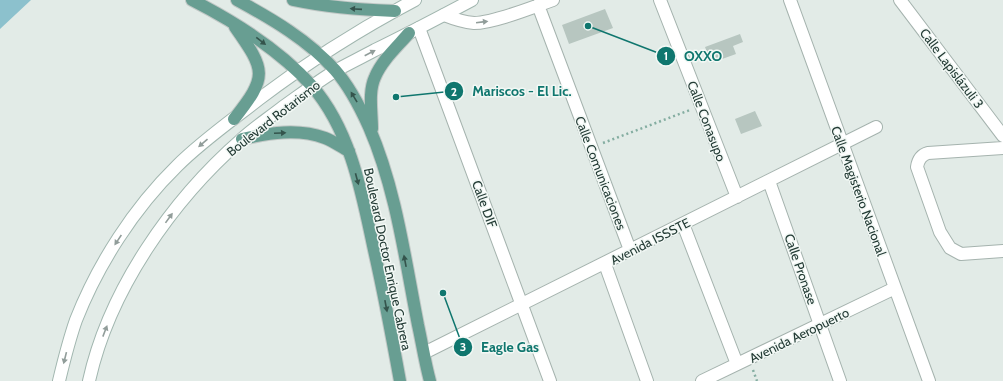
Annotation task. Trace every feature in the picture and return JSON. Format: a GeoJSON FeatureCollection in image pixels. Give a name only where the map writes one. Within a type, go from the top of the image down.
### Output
{"type":"FeatureCollection","features":[{"type":"Feature","properties":{"kind":"main road","name":"Boulevard Doctor Enrique Cabrera"},"geometry":{"type":"LineString","coordinates":[[192,0],[254,35],[297,71],[312,86],[336,121],[349,151],[367,213],[400,381]]}},
{"type":"Feature","properties":{"kind":"main road","name":"Boulevard Doctor Enrique Cabrera"},"geometry":{"type":"LineString","coordinates":[[237,0],[294,34],[321,56],[336,71],[355,97],[373,136],[389,187],[430,381]]}},
{"type":"Feature","properties":{"kind":"main road"},"geometry":{"type":"LineString","coordinates":[[293,0],[346,8],[395,11]]}},
{"type":"Feature","properties":{"kind":"main road"},"geometry":{"type":"LineString","coordinates":[[231,21],[254,54],[258,63],[259,73],[258,84],[234,119]]}},
{"type":"Feature","properties":{"kind":"main road"},"geometry":{"type":"LineString","coordinates":[[373,136],[372,95],[375,76],[380,67],[414,30]]}},
{"type":"Feature","properties":{"kind":"main road"},"geometry":{"type":"LineString","coordinates":[[242,139],[278,132],[309,134],[325,138],[349,151]]}},
{"type":"Feature","properties":{"kind":"street","name":"Boulevard Rotarismo"},"geometry":{"type":"LineString","coordinates":[[59,381],[76,320],[96,278],[115,244],[137,212],[167,177],[211,136],[297,71],[362,30],[415,0]]}},
{"type":"Feature","properties":{"kind":"street","name":"Boulevard Rotarismo"},"geometry":{"type":"LineString","coordinates":[[89,381],[97,352],[123,287],[143,254],[180,203],[220,160],[242,139],[312,86],[336,71],[472,0]]}},
{"type":"Feature","properties":{"kind":"street"},"geometry":{"type":"LineString","coordinates":[[444,15],[460,21],[475,23],[490,20],[553,0]]}},
{"type":"Feature","properties":{"kind":"street","name":"Calle Conasupo"},"geometry":{"type":"LineString","coordinates":[[660,0],[736,197]]}},
{"type":"Feature","properties":{"kind":"street","name":"Calle Magisterio Nacional"},"geometry":{"type":"LineString","coordinates":[[790,0],[929,381]]}},
{"type":"Feature","properties":{"kind":"street","name":"Calle Lapislázuli 3"},"geometry":{"type":"LineString","coordinates":[[900,0],[1003,136]]}},
{"type":"Feature","properties":{"kind":"street","name":"Calle Comunicaciones"},"geometry":{"type":"LineString","coordinates":[[538,5],[630,250]]}},
{"type":"Feature","properties":{"kind":"street","name":"Calle DIF"},"geometry":{"type":"LineString","coordinates":[[414,30],[522,304],[550,381]]}},
{"type":"Feature","properties":{"kind":"street","name":"Avenida ISSSTE"},"geometry":{"type":"LineString","coordinates":[[424,353],[876,128]]}},
{"type":"Feature","properties":{"kind":"street"},"geometry":{"type":"LineString","coordinates":[[1003,148],[928,153],[924,154],[920,158],[917,167],[940,232],[946,243],[961,254],[1003,251]]}},
{"type":"Feature","properties":{"kind":"street","name":"Calle Pronase"},"geometry":{"type":"LineString","coordinates":[[769,180],[840,381]]}},
{"type":"Feature","properties":{"kind":"street"},"geometry":{"type":"LineString","coordinates":[[683,224],[737,364]]}},
{"type":"Feature","properties":{"kind":"street"},"geometry":{"type":"LineString","coordinates":[[605,264],[646,381]]}},
{"type":"Feature","properties":{"kind":"street","name":"Avenida Aeropuerto"},"geometry":{"type":"LineString","coordinates":[[702,381],[895,288]]}},
{"type":"Feature","properties":{"kind":"path"},"geometry":{"type":"LineString","coordinates":[[591,147],[702,106]]}},
{"type":"Feature","properties":{"kind":"water"},"geometry":{"type":"Polygon","coordinates":[[[0,0],[31,0],[0,29],[0,0]]]}},
{"type":"Feature","properties":{"kind":"building"},"geometry":{"type":"Polygon","coordinates":[[[605,9],[613,28],[569,44],[562,25],[605,9]]]}},
{"type":"Feature","properties":{"kind":"building"},"geometry":{"type":"Polygon","coordinates":[[[740,34],[743,42],[733,46],[736,54],[711,63],[705,47],[740,34]]]}},
{"type":"Feature","properties":{"kind":"building"},"geometry":{"type":"Polygon","coordinates":[[[755,111],[762,126],[741,134],[735,119],[755,111]]]}},
{"type":"Feature","properties":{"kind":"place","name":"OXXO"},"geometry":{"type":"Point","coordinates":[588,26]}},
{"type":"Feature","properties":{"kind":"place","name":"Mariscos - El Lic."},"geometry":{"type":"Point","coordinates":[396,97]}},
{"type":"Feature","properties":{"kind":"place","name":"Eagle Gas"},"geometry":{"type":"Point","coordinates":[443,293]}}]}
